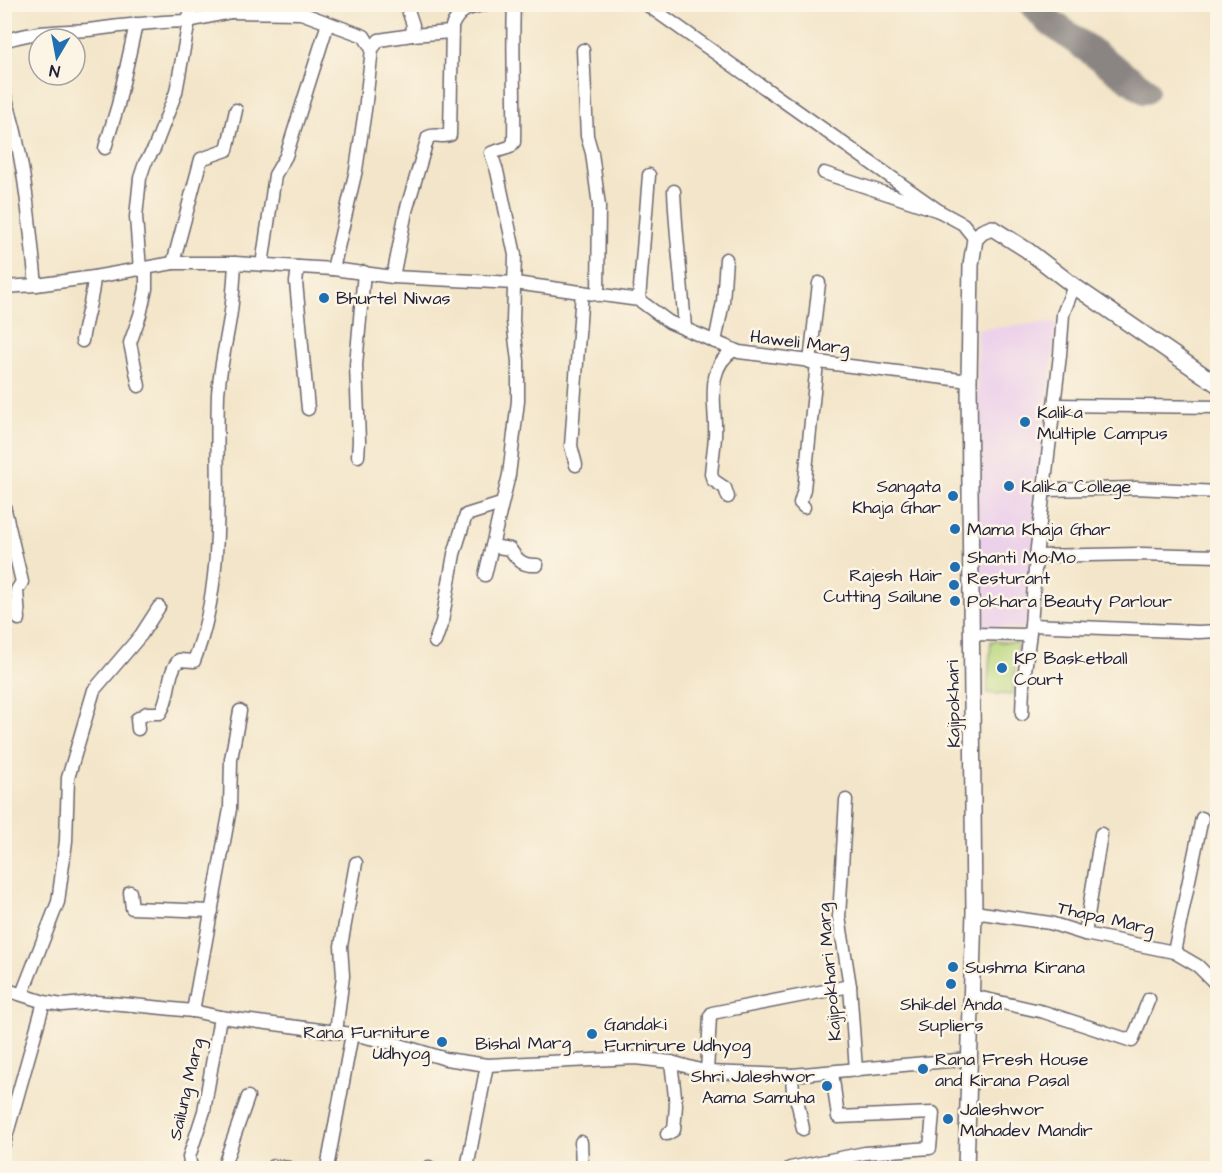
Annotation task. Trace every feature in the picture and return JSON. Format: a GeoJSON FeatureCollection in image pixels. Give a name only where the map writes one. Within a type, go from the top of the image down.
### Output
{"type":"FeatureCollection","features":[{"type":"Feature","properties":{"kind":"main road"},"geometry":{"type":"LineString","coordinates":[[975,239],[982,232],[992,228],[1027,250],[1074,286],[1218,385]]}},
{"type":"Feature","properties":{"kind":"main road","name":"Kajipokhari"},"geometry":{"type":"LineString","coordinates":[[966,1168],[974,912],[969,294],[975,239]]}},
{"type":"Feature","properties":{"kind":"street"},"geometry":{"type":"LineString","coordinates":[[139,386],[130,343],[146,289],[136,217],[140,178],[176,92],[191,4]]}},
{"type":"Feature","properties":{"kind":"street"},"geometry":{"type":"LineString","coordinates":[[406,4],[413,25],[412,35]]}},
{"type":"Feature","properties":{"kind":"street"},"geometry":{"type":"LineString","coordinates":[[393,277],[406,212],[428,137],[450,135],[451,32],[457,16],[466,8],[486,4]]}},
{"type":"Feature","properties":{"kind":"street"},"geometry":{"type":"LineString","coordinates":[[485,575],[501,504],[505,498],[518,401],[518,361],[513,321],[515,255],[491,153],[510,147],[514,142],[514,4]]}},
{"type":"Feature","properties":{"kind":"street"},"geometry":{"type":"LineString","coordinates":[[646,4],[939,211],[963,224],[975,239]]}},
{"type":"Feature","properties":{"kind":"street"},"geometry":{"type":"LineString","coordinates":[[4,41],[34,33],[157,21],[189,21],[231,8],[301,9],[328,23],[364,36],[372,48]]}},
{"type":"Feature","properties":{"kind":"street"},"geometry":{"type":"LineString","coordinates":[[262,265],[275,176],[286,156],[328,23]]}},
{"type":"Feature","properties":{"kind":"street"},"geometry":{"type":"LineString","coordinates":[[105,148],[118,105],[136,24]]}},
{"type":"Feature","properties":{"kind":"street"},"geometry":{"type":"LineString","coordinates":[[333,269],[356,170],[372,48],[379,40],[451,32]]}},
{"type":"Feature","properties":{"kind":"street"},"geometry":{"type":"LineString","coordinates":[[583,50],[587,136],[592,153],[599,206],[598,295]]}},
{"type":"Feature","properties":{"kind":"street"},"geometry":{"type":"LineString","coordinates":[[4,93],[15,123],[27,201],[36,285]]}},
{"type":"Feature","properties":{"kind":"street"},"geometry":{"type":"LineString","coordinates":[[173,263],[201,159],[227,150],[236,110]]}},
{"type":"Feature","properties":{"kind":"street"},"geometry":{"type":"LineString","coordinates":[[825,173],[939,211]]}},
{"type":"Feature","properties":{"kind":"street"},"geometry":{"type":"LineString","coordinates":[[4,287],[94,277],[173,263],[235,263],[333,269],[393,277],[515,284],[639,300],[649,176]]}},
{"type":"Feature","properties":{"kind":"street"},"geometry":{"type":"LineString","coordinates":[[674,191],[675,227],[682,278],[685,329]]}},
{"type":"Feature","properties":{"kind":"street"},"geometry":{"type":"LineString","coordinates":[[715,342],[723,302],[726,259]]}},
{"type":"Feature","properties":{"kind":"street"},"geometry":{"type":"LineString","coordinates":[[138,729],[137,719],[147,713],[160,713],[164,707],[173,666],[179,660],[194,661],[209,609],[214,570],[218,497],[219,391],[230,318],[235,263]]}},
{"type":"Feature","properties":{"kind":"street"},"geometry":{"type":"LineString","coordinates":[[298,267],[296,282],[308,409]]}},
{"type":"Feature","properties":{"kind":"street"},"geometry":{"type":"LineString","coordinates":[[358,456],[356,365],[364,273]]}},
{"type":"Feature","properties":{"kind":"street"},"geometry":{"type":"LineString","coordinates":[[82,340],[85,317],[90,308],[94,277]]}},
{"type":"Feature","properties":{"kind":"street"},"geometry":{"type":"LineString","coordinates":[[804,507],[800,503],[814,363],[819,283]]}},
{"type":"Feature","properties":{"kind":"street"},"geometry":{"type":"LineString","coordinates":[[1022,714],[1036,556],[1063,314],[1074,286]]}},
{"type":"Feature","properties":{"kind":"street"},"geometry":{"type":"LineString","coordinates":[[576,465],[571,446],[582,292]]}},
{"type":"Feature","properties":{"kind":"street","name":"Haweli Marg"},"geometry":{"type":"LineString","coordinates":[[639,300],[669,322],[734,350],[814,363],[969,381]]}},
{"type":"Feature","properties":{"kind":"street"},"geometry":{"type":"LineString","coordinates":[[728,497],[725,488],[713,480],[711,474],[715,437],[713,391],[715,378],[722,362],[727,354],[734,350]]}},
{"type":"Feature","properties":{"kind":"street"},"geometry":{"type":"LineString","coordinates":[[1054,405],[1218,406]]}},
{"type":"Feature","properties":{"kind":"street"},"geometry":{"type":"LineString","coordinates":[[1045,490],[1136,488],[1218,492]]}},
{"type":"Feature","properties":{"kind":"street"},"geometry":{"type":"LineString","coordinates":[[435,642],[442,622],[454,554],[466,515],[501,504]]}},
{"type":"Feature","properties":{"kind":"street"},"geometry":{"type":"LineString","coordinates":[[4,506],[22,582],[17,590],[19,619]]}},
{"type":"Feature","properties":{"kind":"street"},"geometry":{"type":"LineString","coordinates":[[492,546],[510,549],[518,561],[527,566],[537,565]]}},
{"type":"Feature","properties":{"kind":"street"},"geometry":{"type":"LineString","coordinates":[[1036,556],[1142,554],[1218,556]]}},
{"type":"Feature","properties":{"kind":"street"},"geometry":{"type":"LineString","coordinates":[[22,994],[58,902],[66,841],[69,778],[94,690],[141,635],[159,607]]}},
{"type":"Feature","properties":{"kind":"street"},"geometry":{"type":"LineString","coordinates":[[972,634],[1030,630],[1218,631]]}},
{"type":"Feature","properties":{"kind":"street"},"geometry":{"type":"LineString","coordinates":[[193,1011],[230,809],[231,759],[240,711]]}},
{"type":"Feature","properties":{"kind":"street","name":"Kajipokhari Marg"},"geometry":{"type":"LineString","coordinates":[[846,800],[839,917],[849,986],[856,1070]]}},
{"type":"Feature","properties":{"kind":"street"},"geometry":{"type":"LineString","coordinates":[[1174,952],[1202,818]]}},
{"type":"Feature","properties":{"kind":"street"},"geometry":{"type":"LineString","coordinates":[[1085,934],[1101,834]]}},
{"type":"Feature","properties":{"kind":"street"},"geometry":{"type":"LineString","coordinates":[[336,1032],[343,976],[341,946],[356,863]]}},
{"type":"Feature","properties":{"kind":"street"},"geometry":{"type":"LineString","coordinates":[[130,892],[132,908],[212,911]]}},
{"type":"Feature","properties":{"kind":"street","name":"Thapa Marg"},"geometry":{"type":"LineString","coordinates":[[974,912],[1050,923],[1085,934],[1174,952],[1198,966],[1218,986]]}},
{"type":"Feature","properties":{"kind":"street"},"geometry":{"type":"LineString","coordinates":[[707,1072],[712,1013],[849,986]]}},
{"type":"Feature","properties":{"kind":"street","name":"Bishal Marg"},"geometry":{"type":"LineString","coordinates":[[4,989],[44,1002],[62,1005],[96,1002],[193,1011],[220,1017],[352,1034],[446,1059],[488,1065],[635,1058],[671,1062],[707,1072],[792,1075],[970,1059]]}},
{"type":"Feature","properties":{"kind":"street"},"geometry":{"type":"LineString","coordinates":[[972,996],[1044,1012],[1132,1041],[1149,999]]}},
{"type":"Feature","properties":{"kind":"street"},"geometry":{"type":"LineString","coordinates":[[4,1144],[44,1002]]}},
{"type":"Feature","properties":{"kind":"street","name":"Sailung Marg"},"geometry":{"type":"LineString","coordinates":[[191,1168],[189,1157],[204,1111],[220,1017]]}},
{"type":"Feature","properties":{"kind":"street"},"geometry":{"type":"LineString","coordinates":[[327,1168],[352,1034]]}},
{"type":"Feature","properties":{"kind":"street"},"geometry":{"type":"LineString","coordinates":[[667,1134],[674,1130],[676,1105],[671,1062]]}},
{"type":"Feature","properties":{"kind":"street"},"geometry":{"type":"LineString","coordinates":[[467,1168],[488,1065]]}},
{"type":"Feature","properties":{"kind":"street"},"geometry":{"type":"LineString","coordinates":[[790,1168],[865,1153],[930,1148],[933,1113],[838,1117],[832,1072]]}},
{"type":"Feature","properties":{"kind":"street"},"geometry":{"type":"LineString","coordinates":[[792,1075],[803,1129]]}},
{"type":"Feature","properties":{"kind":"street"},"geometry":{"type":"LineString","coordinates":[[223,1168],[248,1097]]}},
{"type":"Feature","properties":{"kind":"street"},"geometry":{"type":"LineString","coordinates":[[581,1142],[582,1168]]}},
{"type":"Feature","properties":{"kind":"street"},"geometry":{"type":"LineString","coordinates":[[273,1166],[289,1168]]}},
{"type":"Feature","properties":{"kind":"shaded area","name":"Kalika College"},"geometry":{"type":"Polygon","coordinates":[[[1056,322],[1026,629],[976,625],[978,329],[1056,322]]]}},
{"type":"Feature","properties":{"kind":"green space","name":"KP Basketball Court"},"geometry":{"type":"Polygon","coordinates":[[[991,641],[1017,643],[1013,695],[987,693],[991,641]]]}},
{"type":"Feature","properties":{"kind":"taxiway"},"geometry":{"type":"LineString","coordinates":[[1033,4],[1047,20],[1145,90]]}},
{"type":"Feature","properties":{"kind":"place","name":"Bhurtel Niwas"},"geometry":{"type":"Point","coordinates":[324,298]}},
{"type":"Feature","properties":{"kind":"place","name":"Kalika Multiple Campus"},"geometry":{"type":"Point","coordinates":[1025,422]}},
{"type":"Feature","properties":{"kind":"place","name":"Kalika College"},"geometry":{"type":"Point","coordinates":[1009,486]}},
{"type":"Feature","properties":{"kind":"place","name":"Sangata Khaja Ghar"},"geometry":{"type":"Point","coordinates":[953,496]}},
{"type":"Feature","properties":{"kind":"place","name":"Mama Khaja Ghar"},"geometry":{"type":"Point","coordinates":[955,529]}},
{"type":"Feature","properties":{"kind":"place","name":"Shanti Mo:Mo Resturant"},"geometry":{"type":"Point","coordinates":[955,567]}},
{"type":"Feature","properties":{"kind":"place","name":"Rajesh Hair Cutting Sailune"},"geometry":{"type":"Point","coordinates":[954,585]}},
{"type":"Feature","properties":{"kind":"place","name":"Pokhara Beauty Parlour"},"geometry":{"type":"Point","coordinates":[955,601]}},
{"type":"Feature","properties":{"kind":"place","name":"KP Basketball Court"},"geometry":{"type":"Point","coordinates":[1002,668]}},
{"type":"Feature","properties":{"kind":"place","name":"Sushma Kirana"},"geometry":{"type":"Point","coordinates":[953,967]}},
{"type":"Feature","properties":{"kind":"place","name":"Shikdel Anda Supliers"},"geometry":{"type":"Point","coordinates":[951,984]}},
{"type":"Feature","properties":{"kind":"place","name":"Gandaki Furnirure Udhyog"},"geometry":{"type":"Point","coordinates":[592,1034]}},
{"type":"Feature","properties":{"kind":"place","name":"Rana Furniture Udhyog"},"geometry":{"type":"Point","coordinates":[442,1042]}},
{"type":"Feature","properties":{"kind":"place","name":"Rana Fresh House and Kirana Pasal"},"geometry":{"type":"Point","coordinates":[923,1069]}},
{"type":"Feature","properties":{"kind":"place","name":"Shri Jaleshwor Aama Samuha"},"geometry":{"type":"Point","coordinates":[827,1086]}},
{"type":"Feature","properties":{"kind":"place","name":"Jaleshwor Mahadev Mandir"},"geometry":{"type":"Point","coordinates":[948,1119]}}]}
